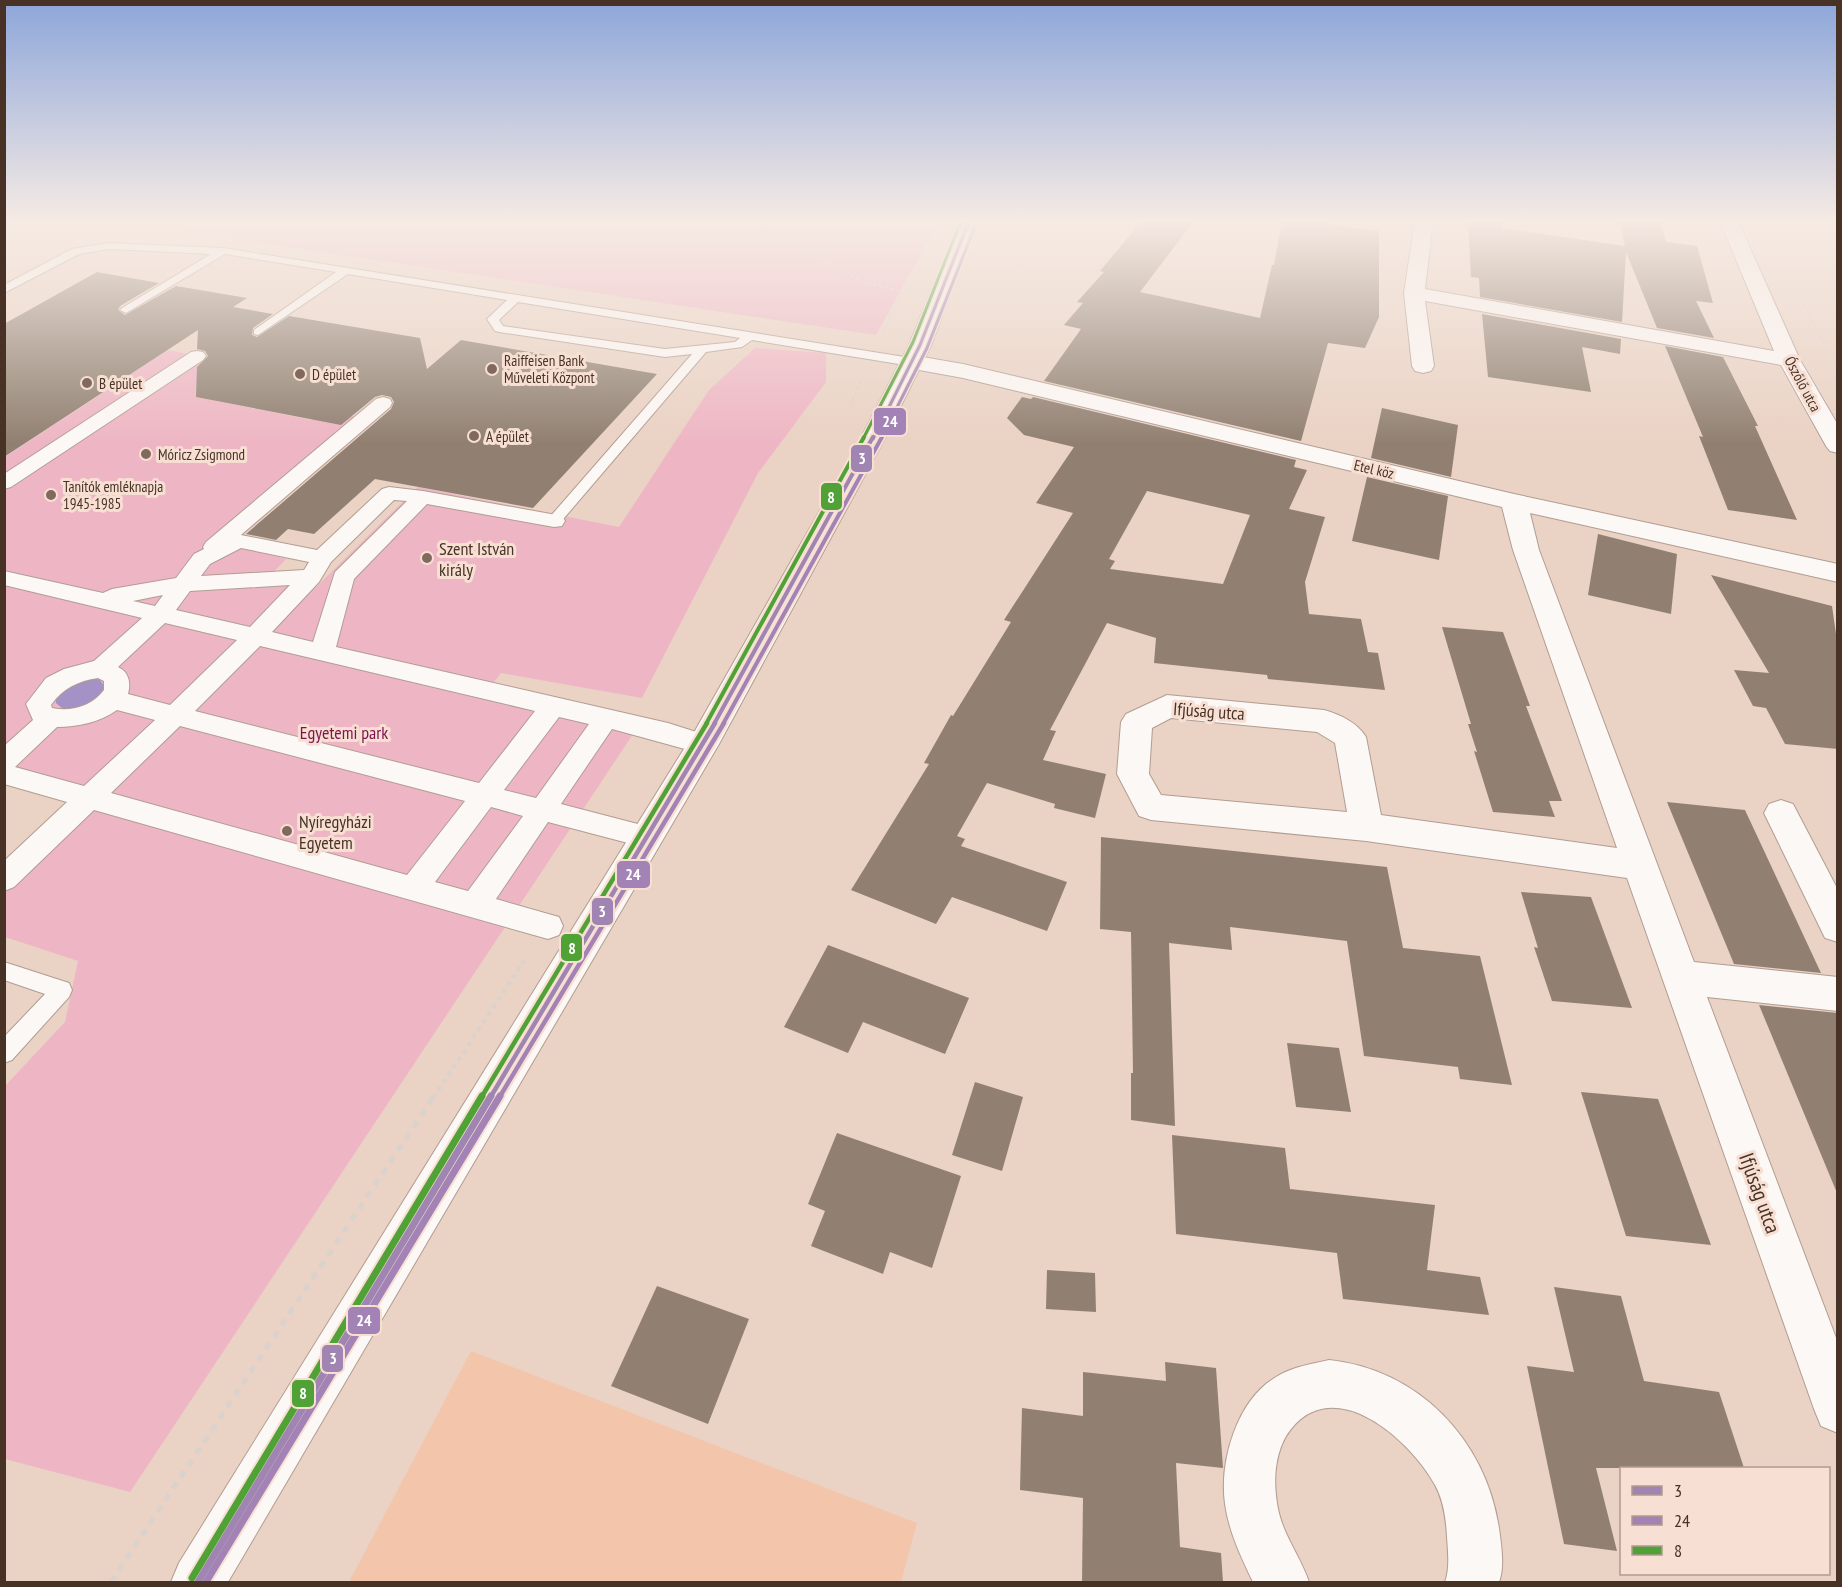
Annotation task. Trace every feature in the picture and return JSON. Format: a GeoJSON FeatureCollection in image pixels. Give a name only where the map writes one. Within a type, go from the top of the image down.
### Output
{"type":"FeatureCollection","features":[{"type":"Feature","properties":{"kind":"street"},"geometry":{"type":"LineString","coordinates":[[198,1582],[702,744],[873,438],[911,362],[939,295]]}},
{"type":"Feature","properties":{"kind":"street"},"geometry":{"type":"LineString","coordinates":[[1414,295],[1423,366]]}},
{"type":"Feature","properties":{"kind":"street"},"geometry":{"type":"LineString","coordinates":[[1426,295],[1789,360]]}},
{"type":"Feature","properties":{"kind":"street","name":"Ószőlő utca"},"geometry":{"type":"LineString","coordinates":[[1761,295],[1789,360],[1838,446]]}},
{"type":"Feature","properties":{"kind":"street"},"geometry":{"type":"LineString","coordinates":[[4,483],[197,356]]}},
{"type":"Feature","properties":{"kind":"street","name":"Etel köz"},"geometry":{"type":"LineString","coordinates":[[911,362],[963,371],[1514,502],[1838,573]]}},
{"type":"Feature","properties":{"kind":"street"},"geometry":{"type":"LineString","coordinates":[[100,669],[161,614],[202,559],[218,543],[383,403]]}},
{"type":"Feature","properties":{"kind":"street"},"geometry":{"type":"LineString","coordinates":[[4,879],[255,638],[316,568],[389,493],[554,521]]}},
{"type":"Feature","properties":{"kind":"street"},"geometry":{"type":"LineString","coordinates":[[322,653],[343,577],[423,497]]}},
{"type":"Feature","properties":{"kind":"street","name":"Ifjúság utca"},"geometry":{"type":"LineString","coordinates":[[1514,502],[1526,550],[1838,1409]]}},
{"type":"Feature","properties":{"kind":"street"},"geometry":{"type":"LineString","coordinates":[[202,559],[238,541],[316,568],[346,574]]}},
{"type":"Feature","properties":{"kind":"street"},"geometry":{"type":"LineString","coordinates":[[99,599],[183,584],[316,568]]}},
{"type":"Feature","properties":{"kind":"street"},"geometry":{"type":"LineString","coordinates":[[4,578],[553,706],[702,744]]}},
{"type":"Feature","properties":{"kind":"street"},"geometry":{"type":"LineString","coordinates":[[100,669],[116,676],[119,683],[111,699],[88,714],[62,720],[50,719],[39,709],[45,693],[53,685],[89,670],[100,669]]}},
{"type":"Feature","properties":{"kind":"street"},"geometry":{"type":"LineString","coordinates":[[111,699],[647,837]]}},
{"type":"Feature","properties":{"kind":"street"},"geometry":{"type":"LineString","coordinates":[[413,889],[553,706]]}},
{"type":"Feature","properties":{"kind":"street","name":"Ifjúság utca"},"geometry":{"type":"LineString","coordinates":[[1366,827],[1350,737],[1324,721],[1167,706],[1137,722],[1133,774],[1151,807],[1366,827],[1640,865]]}},
{"type":"Feature","properties":{"kind":"street"},"geometry":{"type":"LineString","coordinates":[[4,762],[50,719]]}},
{"type":"Feature","properties":{"kind":"street"},"geometry":{"type":"LineString","coordinates":[[475,905],[606,719]]}},
{"type":"Feature","properties":{"kind":"street"},"geometry":{"type":"LineString","coordinates":[[4,774],[548,926]]}},
{"type":"Feature","properties":{"kind":"street"},"geometry":{"type":"LineString","coordinates":[[1782,813],[1838,927]]}},
{"type":"Feature","properties":{"kind":"street"},"geometry":{"type":"LineString","coordinates":[[1682,977],[1838,994]]}},
{"type":"Feature","properties":{"kind":"street"},"geometry":{"type":"LineString","coordinates":[[1282,1582],[1266,1558],[1252,1516],[1249,1475],[1256,1438],[1275,1408],[1303,1389],[1337,1384],[1373,1392],[1409,1414],[1440,1446],[1463,1487],[1475,1533],[1472,1582]]}},
{"type":"Feature","properties":{"kind":"lane"},"geometry":{"type":"LineString","coordinates":[[126,310],[151,295]]}},
{"type":"Feature","properties":{"kind":"lane"},"geometry":{"type":"LineString","coordinates":[[258,332],[311,295]]}},
{"type":"Feature","properties":{"kind":"lane"},"geometry":{"type":"LineString","coordinates":[[505,295],[911,362]]}},
{"type":"Feature","properties":{"kind":"lane"},"geometry":{"type":"LineString","coordinates":[[517,297],[494,319],[499,329],[665,353],[738,345],[751,335]]}},
{"type":"Feature","properties":{"kind":"lane"},"geometry":{"type":"LineString","coordinates":[[554,521],[702,349]]}},
{"type":"Feature","properties":{"kind":"lane"},"geometry":{"type":"LineString","coordinates":[[4,970],[62,990],[4,1053]]}},
{"type":"Feature","properties":{"kind":"path"},"geometry":{"type":"LineString","coordinates":[[1799,295],[1838,370]]}},
{"type":"Feature","properties":{"kind":"shaded area"},"geometry":{"type":"Polygon","coordinates":[[[94,678],[100,680],[105,687],[99,698],[82,707],[69,709],[63,709],[56,703],[56,699],[71,684],[94,678]]]}},
{"type":"Feature","properties":{"kind":"shaded area"},"geometry":{"type":"Polygon","coordinates":[[[471,1351],[917,1523],[901,1582],[349,1582],[471,1351]]]}},
{"type":"Feature","properties":{"kind":"green space"},"geometry":{"type":"Polygon","coordinates":[[[609,295],[898,295],[876,335],[609,295]]]}},
{"type":"Feature","properties":{"kind":"green space","name":"Nyíregyházi Egyetem"},"geometry":{"type":"Polygon","coordinates":[[[755,348],[826,353],[826,382],[758,473],[642,698],[501,673],[486,692],[637,728],[130,1492],[5,1459],[4,1087],[65,1022],[78,961],[5,937],[5,884],[86,804],[5,768],[5,457],[168,350],[231,362],[196,386],[196,397],[311,420],[337,413],[367,419],[234,533],[262,552],[286,559],[266,580],[315,588],[418,487],[619,527],[709,390],[755,348]]]}},
{"type":"Feature","properties":{"kind":"building"},"geometry":{"type":"Polygon","coordinates":[[[56,295],[139,295],[120,306],[118,310],[125,315],[160,295],[230,295],[247,298],[233,307],[273,314],[253,328],[252,335],[257,337],[289,316],[420,338],[427,369],[461,340],[657,374],[533,508],[375,479],[314,534],[288,529],[276,540],[246,534],[391,409],[394,402],[391,397],[382,395],[375,397],[341,425],[196,397],[197,367],[208,356],[205,351],[197,349],[198,330],[4,457],[4,324],[56,295]]]}},
{"type":"Feature","properties":{"kind":"building"},"geometry":{"type":"Polygon","coordinates":[[[1083,295],[1154,295],[1260,318],[1265,295],[1379,295],[1379,317],[1365,348],[1328,343],[1301,441],[1044,381],[1081,329],[1064,325],[1083,303],[1077,302],[1083,295]]]}},
{"type":"Feature","properties":{"kind":"building"},"geometry":{"type":"Polygon","coordinates":[[[1480,295],[1624,295],[1622,322],[1480,297],[1480,295]]]}},
{"type":"Feature","properties":{"kind":"building"},"geometry":{"type":"Polygon","coordinates":[[[1644,295],[1711,295],[1713,303],[1696,301],[1714,338],[1657,328],[1644,295]]]}},
{"type":"Feature","properties":{"kind":"building"},"geometry":{"type":"Polygon","coordinates":[[[1482,314],[1621,339],[1620,354],[1582,347],[1591,392],[1488,377],[1482,314]]]}},
{"type":"Feature","properties":{"kind":"building"},"geometry":{"type":"Polygon","coordinates":[[[1665,346],[1723,357],[1758,426],[1755,426],[1797,520],[1728,510],[1699,436],[1703,437],[1665,346]]]}},
{"type":"Feature","properties":{"kind":"building"},"geometry":{"type":"Polygon","coordinates":[[[1022,397],[1031,399],[1033,397],[1296,460],[1294,467],[1307,470],[1289,509],[1325,517],[1305,582],[1309,614],[1361,619],[1368,652],[1378,653],[1385,690],[1268,679],[1267,675],[1154,663],[1156,638],[1107,623],[1050,730],[1056,731],[1043,760],[1106,774],[1095,818],[1054,808],[1055,804],[987,783],[957,836],[965,839],[961,846],[1067,882],[1047,931],[952,897],[936,924],[851,890],[929,764],[924,763],[951,715],[953,716],[1011,622],[1004,620],[1073,513],[1036,503],[1074,447],[1024,435],[1007,418],[1022,397]],[[1147,491],[1109,559],[1115,561],[1110,569],[1223,584],[1250,515],[1147,491]]]}},
{"type":"Feature","properties":{"kind":"building"},"geometry":{"type":"Polygon","coordinates":[[[1382,408],[1458,425],[1451,477],[1371,458],[1382,408]]]}},
{"type":"Feature","properties":{"kind":"building"},"geometry":{"type":"Polygon","coordinates":[[[1367,477],[1448,496],[1439,560],[1352,541],[1367,477]]]}},
{"type":"Feature","properties":{"kind":"building"},"geometry":{"type":"Polygon","coordinates":[[[1598,534],[1677,554],[1671,614],[1588,595],[1598,534]]]}},
{"type":"Feature","properties":{"kind":"building"},"geometry":{"type":"Polygon","coordinates":[[[1711,575],[1832,606],[1838,648],[1838,749],[1785,744],[1766,708],[1753,706],[1734,670],[1769,673],[1711,575]]]}},
{"type":"Feature","properties":{"kind":"building"},"geometry":{"type":"Polygon","coordinates":[[[1442,627],[1503,632],[1530,706],[1526,706],[1562,801],[1549,801],[1555,817],[1493,812],[1474,751],[1477,752],[1468,724],[1471,724],[1442,627]]]}},
{"type":"Feature","properties":{"kind":"building"},"geometry":{"type":"Polygon","coordinates":[[[1667,802],[1745,810],[1821,973],[1734,964],[1667,802]]]}},
{"type":"Feature","properties":{"kind":"building"},"geometry":{"type":"Polygon","coordinates":[[[1101,837],[1387,867],[1403,948],[1480,956],[1512,1085],[1460,1079],[1458,1067],[1364,1056],[1347,941],[1230,927],[1232,950],[1169,943],[1175,1126],[1131,1120],[1131,1073],[1133,1073],[1131,932],[1100,929],[1101,837]]]}},
{"type":"Feature","properties":{"kind":"building"},"geometry":{"type":"Polygon","coordinates":[[[1521,892],[1591,897],[1632,1008],[1552,1001],[1534,947],[1538,948],[1521,892]]]}},
{"type":"Feature","properties":{"kind":"building"},"geometry":{"type":"Polygon","coordinates":[[[828,945],[969,998],[945,1054],[863,1022],[848,1053],[784,1027],[828,945]]]}},
{"type":"Feature","properties":{"kind":"building"},"geometry":{"type":"Polygon","coordinates":[[[1759,1005],[1838,1013],[1838,1193],[1837,1193],[1759,1005]]]}},
{"type":"Feature","properties":{"kind":"building"},"geometry":{"type":"Polygon","coordinates":[[[1287,1043],[1339,1048],[1351,1112],[1296,1107],[1287,1043]]]}},
{"type":"Feature","properties":{"kind":"building"},"geometry":{"type":"Polygon","coordinates":[[[975,1082],[1023,1097],[1002,1171],[952,1155],[975,1082]]]}},
{"type":"Feature","properties":{"kind":"building"},"geometry":{"type":"Polygon","coordinates":[[[1581,1092],[1658,1099],[1711,1245],[1626,1236],[1581,1092]]]}},
{"type":"Feature","properties":{"kind":"building"},"geometry":{"type":"Polygon","coordinates":[[[837,1133],[961,1176],[932,1268],[890,1252],[883,1274],[811,1246],[825,1211],[808,1204],[837,1133]]]}},
{"type":"Feature","properties":{"kind":"building"},"geometry":{"type":"Polygon","coordinates":[[[1172,1135],[1285,1148],[1290,1189],[1435,1205],[1427,1270],[1480,1277],[1489,1315],[1343,1299],[1337,1253],[1176,1234],[1172,1135]]]}},
{"type":"Feature","properties":{"kind":"building"},"geometry":{"type":"Polygon","coordinates":[[[1047,1270],[1095,1273],[1096,1312],[1046,1309],[1047,1270]]]}},
{"type":"Feature","properties":{"kind":"building"},"geometry":{"type":"Polygon","coordinates":[[[657,1286],[749,1319],[708,1424],[611,1386],[657,1286]]]}},
{"type":"Feature","properties":{"kind":"building"},"geometry":{"type":"Polygon","coordinates":[[[1554,1287],[1621,1296],[1644,1381],[1719,1392],[1744,1467],[1596,1468],[1617,1551],[1564,1544],[1527,1366],[1574,1372],[1554,1287]]]}},
{"type":"Feature","properties":{"kind":"building"},"geometry":{"type":"Polygon","coordinates":[[[1165,1362],[1216,1368],[1223,1468],[1176,1463],[1180,1547],[1221,1553],[1223,1582],[1082,1582],[1083,1498],[1020,1490],[1022,1408],[1083,1416],[1083,1372],[1166,1381],[1165,1362]]]}},
{"type":"Feature","properties":{"kind":"transit line","name":"8"},"geometry":{"type":"LineString","coordinates":[[192,1578],[697,740],[866,434],[913,342],[932,295]]}},
{"type":"Feature","properties":{"kind":"transit line","name":"3"},"geometry":{"type":"LineString","coordinates":[[198,1582],[703,744],[873,438],[920,345],[940,295]]}},
{"type":"Feature","properties":{"kind":"transit line","name":"24"},"geometry":{"type":"LineString","coordinates":[[206,1582],[710,748],[880,441],[927,348],[948,295]]}},
{"type":"Feature","properties":{"kind":"place","name":"Raiffeisen Bank Műveleti Központ"},"geometry":{"type":"Point","coordinates":[492,369]}},
{"type":"Feature","properties":{"kind":"place","name":"D épület"},"geometry":{"type":"Point","coordinates":[300,374]}},
{"type":"Feature","properties":{"kind":"place","name":"B épület"},"geometry":{"type":"Point","coordinates":[87,383]}},
{"type":"Feature","properties":{"kind":"place","name":"A épület"},"geometry":{"type":"Point","coordinates":[474,436]}},
{"type":"Feature","properties":{"kind":"place","name":"Móricz Zsigmond"},"geometry":{"type":"Point","coordinates":[146,454]}},
{"type":"Feature","properties":{"kind":"place","name":"Tanítók emléknapja 1945-1985"},"geometry":{"type":"Point","coordinates":[51,495]}},
{"type":"Feature","properties":{"kind":"place","name":"Szent István király"},"geometry":{"type":"Point","coordinates":[427,558]}},
{"type":"Feature","properties":{"kind":"place","name":"Nyíregyházi Egyetem"},"geometry":{"type":"Point","coordinates":[287,831]}},
{"type":"Feature","properties":{"kind":"park label","name":"Egyetemi park"},"geometry":{"type":"Point","coordinates":[344,732]}}]}
